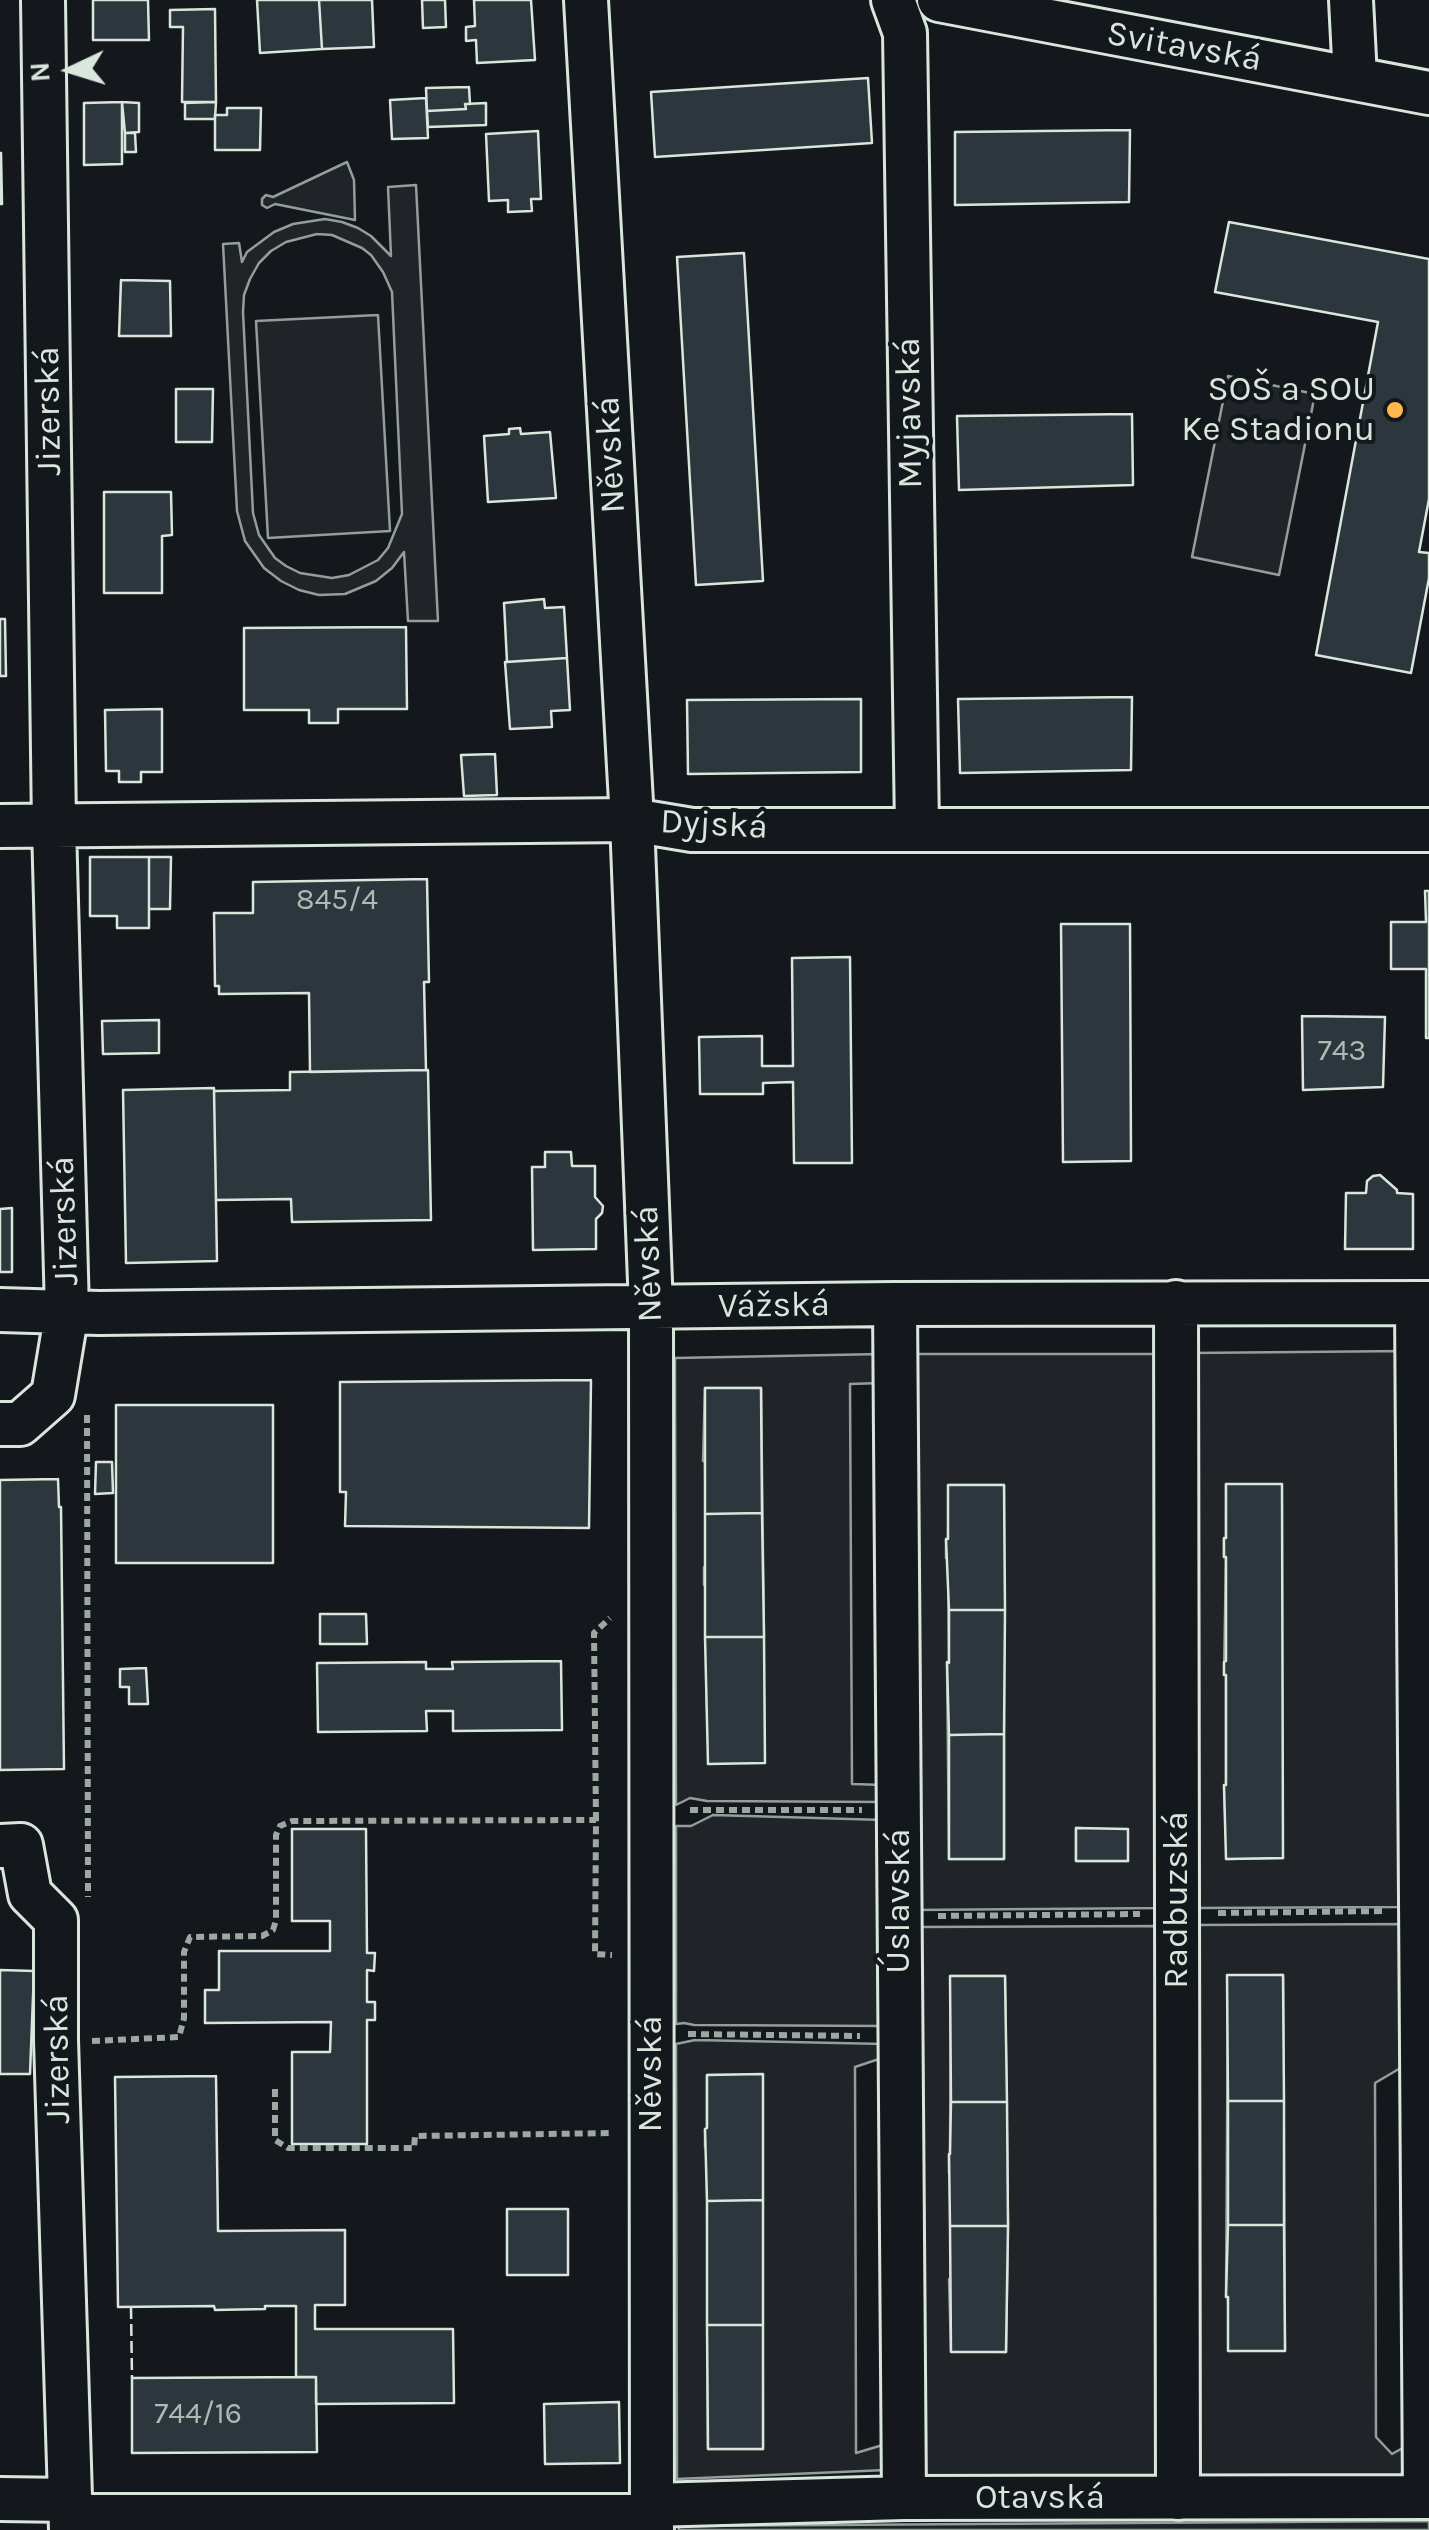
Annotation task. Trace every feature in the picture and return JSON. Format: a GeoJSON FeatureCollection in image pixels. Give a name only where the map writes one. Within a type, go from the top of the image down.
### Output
{"type":"FeatureCollection","features":[{"type":"Feature","properties":{"kind":"street","name":"Jizerská"},"geometry":{"type":"LineString","coordinates":[[0,1424],[20,1424],[53,1395],[68,1310],[54,826],[44,0]]}},
{"type":"Feature","properties":{"kind":"street","name":"Něvská"},"geometry":{"type":"LineString","coordinates":[[586,0],[632,820],[651,1307],[651,2517]]}},
{"type":"Feature","properties":{"kind":"street","name":"Myjavská"},"geometry":{"type":"LineString","coordinates":[[893,0],[905,34],[917,828]]}},
{"type":"Feature","properties":{"kind":"street","name":"Svitavská"},"geometry":{"type":"LineString","coordinates":[[939,0],[1122,18],[1429,93]]}},
{"type":"Feature","properties":{"kind":"street"},"geometry":{"type":"LineString","coordinates":[[1351,0],[1355,78]]}},
{"type":"Feature","properties":{"kind":"street","name":"Dyjská"},"geometry":{"type":"LineString","coordinates":[[0,826],[632,820],[692,830],[1429,830]]}},
{"type":"Feature","properties":{"kind":"street","name":"Radbuzská"},"geometry":{"type":"LineString","coordinates":[[1176,1302],[1178,2498]]}},
{"type":"Feature","properties":{"kind":"street"},"geometry":{"type":"LineString","coordinates":[[1423,1303],[1427,2497]]}},
{"type":"Feature","properties":{"kind":"street","name":"Vážská"},"geometry":{"type":"LineString","coordinates":[[0,1310],[99,1313],[1423,1303]]}},
{"type":"Feature","properties":{"kind":"street","name":"Úslavská"},"geometry":{"type":"LineString","coordinates":[[895,1304],[904,2498]]}},
{"type":"Feature","properties":{"kind":"street","name":"Jizerská"},"geometry":{"type":"LineString","coordinates":[[0,1846],[21,1845],[30,1894],[56,1920],[71,2516]]}},
{"type":"Feature","properties":{"kind":"street","name":"Otavská"},"geometry":{"type":"LineString","coordinates":[[0,2499],[71,2516],[651,2517],[904,2498],[1427,2497]]}},
{"type":"Feature","properties":{"kind":"path"},"geometry":{"type":"LineString","coordinates":[[87,1398],[88,1908]]}},
{"type":"Feature","properties":{"kind":"path"},"geometry":{"type":"LineString","coordinates":[[651,1810],[898,1810]]}},
{"type":"Feature","properties":{"kind":"path"},"geometry":{"type":"LineString","coordinates":[[104,2041],[179,2037],[184,2018],[184,1952],[190,1937],[262,1936],[273,1930],[276,1835],[280,1826],[292,1820],[586,1820]]}},
{"type":"Feature","properties":{"kind":"path"},"geometry":{"type":"LineString","coordinates":[[651,2033],[900,2037]]}},
{"type":"Feature","properties":{"kind":"path"},"geometry":{"type":"LineString","coordinates":[[275,2088],[275,2140],[288,2148],[414,2148],[414,2136],[583,2133]]}},
{"type":"Feature","properties":{"kind":"shaded area"},"geometry":{"type":"Polygon","coordinates":[[[347,162],[354,180],[355,220],[275,204],[267,208],[262,205],[266,195],[273,197],[347,162]]]}},
{"type":"Feature","properties":{"kind":"shaded area"},"geometry":{"type":"Polygon","coordinates":[[[416,185],[438,621],[408,621],[404,552],[376,581],[345,594],[319,595],[299,590],[264,568],[245,541],[237,511],[223,244],[239,243],[242,262],[247,252],[274,232],[293,224],[325,219],[358,228],[391,256],[388,187],[416,185]],[[317,234],[286,242],[271,251],[250,279],[243,312],[253,513],[259,535],[275,558],[286,566],[300,573],[332,578],[349,575],[378,560],[388,548],[402,514],[392,292],[371,255],[332,235],[317,234]]]}},
{"type":"Feature","properties":{"kind":"shaded area"},"geometry":{"type":"Polygon","coordinates":[[[378,315],[390,531],[268,538],[256,321],[378,315]]]}},
{"type":"Feature","properties":{"kind":"shaded area"},"geometry":{"type":"Polygon","coordinates":[[[1228,376],[1315,394],[1279,575],[1192,557],[1228,376]]]}},
{"type":"Feature","properties":{"kind":"shaded area"},"geometry":{"type":"Polygon","coordinates":[[[1406,1351],[1408,1907],[1193,1908],[1190,1353],[1406,1351]],[[1226,1484],[1227,1859],[1283,1858],[1226,1484]]]}},
{"type":"Feature","properties":{"kind":"shaded area"},"geometry":{"type":"Polygon","coordinates":[[[882,1354],[882,1383],[850,1384],[852,1784],[884,1785],[884,1802],[690,1798],[676,1805],[675,1358],[882,1354]],[[705,1388],[707,1709],[764,1637],[761,1388],[705,1388]]]}},
{"type":"Feature","properties":{"kind":"shaded area"},"geometry":{"type":"Polygon","coordinates":[[[911,1354],[1164,1354],[1164,1908],[913,1910],[911,1354]],[[949,1485],[946,1558],[949,1859],[1004,1859],[1004,1485],[949,1485]],[[1076,1828],[1076,1861],[1128,1861],[1081,1828],[1076,1828]]]}},
{"type":"Feature","properties":{"kind":"shaded area"},"geometry":{"type":"Polygon","coordinates":[[[713,1815],[884,1820],[885,2026],[676,2024],[676,1826],[691,1826],[713,1815]]]}},
{"type":"Feature","properties":{"kind":"shaded area"},"geometry":{"type":"Polygon","coordinates":[[[1409,1924],[1409,2063],[1375,2083],[1376,2437],[1392,2454],[1408,2445],[1408,2463],[1400,2476],[1194,2477],[1192,1925],[1409,1924]],[[1283,1975],[1228,1976],[1229,2351],[1285,2350],[1283,1975]]]}},
{"type":"Feature","properties":{"kind":"shaded area"},"geometry":{"type":"Polygon","coordinates":[[[1163,1926],[1161,2468],[1155,2476],[915,2478],[913,1927],[1163,1926]],[[951,1976],[951,2351],[1006,2352],[1005,1976],[951,1976]]]}},
{"type":"Feature","properties":{"kind":"shaded area"},"geometry":{"type":"Polygon","coordinates":[[[695,2040],[885,2044],[885,2057],[855,2067],[856,2453],[886,2444],[886,2470],[677,2479],[676,2044],[695,2040]],[[707,2075],[708,2449],[763,2449],[762,2075],[707,2075]]]}},
{"type":"Feature","properties":{"kind":"shaded area"},"geometry":{"type":"Polygon","coordinates":[[[1429,2521],[1429,2530],[679,2530],[679,2526],[1429,2521]]]}},
{"type":"Feature","properties":{"kind":"building"},"geometry":{"type":"Polygon","coordinates":[[[93,0],[148,0],[149,40],[93,40],[93,0]]]}},
{"type":"Feature","properties":{"kind":"building"},"geometry":{"type":"Polygon","coordinates":[[[257,0],[319,0],[322,49],[260,53],[257,0]]]}},
{"type":"Feature","properties":{"kind":"building"},"geometry":{"type":"Polygon","coordinates":[[[319,0],[372,0],[374,47],[322,49],[319,0]]]}},
{"type":"Feature","properties":{"kind":"building"},"geometry":{"type":"Polygon","coordinates":[[[422,0],[445,0],[446,27],[423,28],[422,0]]]}},
{"type":"Feature","properties":{"kind":"building"},"geometry":{"type":"Polygon","coordinates":[[[474,0],[531,0],[535,60],[477,63],[476,40],[466,41],[466,27],[475,26],[474,0]]]}},
{"type":"Feature","properties":{"kind":"building"},"geometry":{"type":"Polygon","coordinates":[[[215,9],[216,102],[182,102],[183,27],[170,27],[170,10],[215,9]]]}},
{"type":"Feature","properties":{"kind":"building"},"geometry":{"type":"Polygon","coordinates":[[[868,78],[872,143],[655,157],[651,92],[868,78]]]}},
{"type":"Feature","properties":{"kind":"building"},"geometry":{"type":"Polygon","coordinates":[[[469,87],[470,104],[465,104],[466,109],[427,111],[426,88],[469,87]]]}},
{"type":"Feature","properties":{"kind":"building"},"geometry":{"type":"Polygon","coordinates":[[[426,98],[428,138],[392,139],[390,100],[426,98]]]}},
{"type":"Feature","properties":{"kind":"building"},"geometry":{"type":"Polygon","coordinates":[[[122,102],[139,103],[139,132],[125,133],[122,102]]]}},
{"type":"Feature","properties":{"kind":"building"},"geometry":{"type":"Polygon","coordinates":[[[122,102],[122,164],[84,165],[84,103],[122,102]]]}},
{"type":"Feature","properties":{"kind":"building"},"geometry":{"type":"Polygon","coordinates":[[[216,102],[215,119],[185,119],[185,103],[216,102]]]}},
{"type":"Feature","properties":{"kind":"building"},"geometry":{"type":"Polygon","coordinates":[[[486,103],[486,125],[428,127],[427,111],[466,109],[465,104],[486,103]]]}},
{"type":"Feature","properties":{"kind":"building"},"geometry":{"type":"Polygon","coordinates":[[[227,108],[261,108],[260,150],[215,150],[215,115],[227,115],[227,108]]]}},
{"type":"Feature","properties":{"kind":"building"},"geometry":{"type":"Polygon","coordinates":[[[1130,130],[1129,202],[955,205],[955,132],[1130,130]]]}},
{"type":"Feature","properties":{"kind":"building"},"geometry":{"type":"Polygon","coordinates":[[[538,131],[541,199],[531,199],[532,211],[508,212],[508,200],[489,201],[486,134],[538,131]]]}},
{"type":"Feature","properties":{"kind":"building"},"geometry":{"type":"Polygon","coordinates":[[[125,133],[135,133],[136,152],[125,152],[125,133]]]}},
{"type":"Feature","properties":{"kind":"building"},"geometry":{"type":"Polygon","coordinates":[[[1,153],[2,204],[0,204],[1,153]]]}},
{"type":"Feature","properties":{"kind":"building","name":"SOŠ a SOU Ke Stadionu"},"geometry":{"type":"Polygon","coordinates":[[[1229,222],[1429,259],[1429,499],[1419,552],[1429,553],[1429,578],[1411,673],[1316,655],[1378,322],[1215,292],[1229,222]]]}},
{"type":"Feature","properties":{"kind":"building"},"geometry":{"type":"Polygon","coordinates":[[[744,253],[763,581],[696,585],[677,257],[744,253]]]}},
{"type":"Feature","properties":{"kind":"building"},"geometry":{"type":"Polygon","coordinates":[[[121,280],[170,281],[171,336],[119,336],[121,280]]]}},
{"type":"Feature","properties":{"kind":"building"},"geometry":{"type":"Polygon","coordinates":[[[176,389],[213,389],[212,442],[176,442],[176,389]]]}},
{"type":"Feature","properties":{"kind":"building"},"geometry":{"type":"Polygon","coordinates":[[[1132,414],[1133,485],[959,490],[957,416],[1132,414]]]}},
{"type":"Feature","properties":{"kind":"building"},"geometry":{"type":"Polygon","coordinates":[[[520,428],[521,434],[550,432],[556,498],[488,502],[484,436],[509,434],[509,429],[520,428]]]}},
{"type":"Feature","properties":{"kind":"building"},"geometry":{"type":"Polygon","coordinates":[[[104,492],[171,492],[172,535],[162,536],[162,593],[104,593],[104,492]]]}},
{"type":"Feature","properties":{"kind":"building"},"geometry":{"type":"Polygon","coordinates":[[[544,599],[545,608],[564,607],[567,658],[507,662],[504,603],[544,599]]]}},
{"type":"Feature","properties":{"kind":"building"},"geometry":{"type":"Polygon","coordinates":[[[0,619],[5,619],[6,676],[0,676],[0,619]]]}},
{"type":"Feature","properties":{"kind":"building"},"geometry":{"type":"Polygon","coordinates":[[[406,627],[407,709],[338,709],[338,723],[309,723],[309,710],[244,710],[244,628],[406,627]]]}},
{"type":"Feature","properties":{"kind":"building"},"geometry":{"type":"Polygon","coordinates":[[[567,658],[570,710],[551,711],[552,727],[510,729],[505,662],[567,658]]]}},
{"type":"Feature","properties":{"kind":"building"},"geometry":{"type":"Polygon","coordinates":[[[1132,697],[1131,770],[960,773],[958,699],[1132,697]]]}},
{"type":"Feature","properties":{"kind":"building"},"geometry":{"type":"Polygon","coordinates":[[[861,699],[861,772],[688,774],[687,700],[861,699]]]}},
{"type":"Feature","properties":{"kind":"building"},"geometry":{"type":"Polygon","coordinates":[[[162,709],[162,772],[141,772],[141,782],[119,782],[119,771],[106,771],[105,710],[162,709]]]}},
{"type":"Feature","properties":{"kind":"building"},"geometry":{"type":"Polygon","coordinates":[[[495,754],[497,795],[464,796],[461,755],[495,754]]]}},
{"type":"Feature","properties":{"kind":"building"},"geometry":{"type":"Polygon","coordinates":[[[90,857],[149,857],[149,928],[117,928],[117,916],[90,916],[90,857]]]}},
{"type":"Feature","properties":{"kind":"building"},"geometry":{"type":"Polygon","coordinates":[[[149,857],[171,857],[170,909],[149,909],[149,857]]]}},
{"type":"Feature","properties":{"kind":"building"},"geometry":{"type":"Polygon","coordinates":[[[427,879],[426,1070],[310,1072],[309,993],[219,994],[219,986],[215,986],[214,913],[253,913],[253,882],[427,879]]]}},
{"type":"Feature","properties":{"kind":"building"},"geometry":{"type":"Polygon","coordinates":[[[1425,891],[1429,891],[1429,1038],[1426,969],[1391,969],[1391,922],[1426,922],[1425,891]]]}},
{"type":"Feature","properties":{"kind":"building"},"geometry":{"type":"Polygon","coordinates":[[[1061,924],[1130,924],[1131,1161],[1063,1162],[1061,924]]]}},
{"type":"Feature","properties":{"kind":"building"},"geometry":{"type":"Polygon","coordinates":[[[850,957],[852,1163],[794,1163],[793,1082],[763,1083],[763,1094],[700,1094],[699,1037],[762,1036],[762,1066],[793,1066],[792,958],[850,957]]]}},
{"type":"Feature","properties":{"kind":"building"},"geometry":{"type":"Polygon","coordinates":[[[1302,1016],[1385,1017],[1383,1087],[1303,1090],[1302,1016]]]}},
{"type":"Feature","properties":{"kind":"building"},"geometry":{"type":"Polygon","coordinates":[[[159,1020],[159,1053],[103,1054],[102,1021],[159,1020]]]}},
{"type":"Feature","properties":{"kind":"building"},"geometry":{"type":"Polygon","coordinates":[[[428,1070],[431,1220],[292,1222],[291,1199],[216,1200],[214,1091],[290,1090],[290,1072],[428,1070]]]}},
{"type":"Feature","properties":{"kind":"building"},"geometry":{"type":"Polygon","coordinates":[[[214,1088],[217,1261],[126,1263],[123,1090],[214,1088]]]}},
{"type":"Feature","properties":{"kind":"building"},"geometry":{"type":"Polygon","coordinates":[[[545,1152],[571,1152],[572,1166],[595,1166],[595,1197],[603,1206],[596,1219],[596,1249],[533,1250],[532,1167],[545,1167],[545,1152]]]}},
{"type":"Feature","properties":{"kind":"building"},"geometry":{"type":"Polygon","coordinates":[[[1380,1175],[1397,1193],[1413,1194],[1413,1249],[1345,1249],[1346,1193],[1366,1193],[1367,1181],[1380,1175]]]}},
{"type":"Feature","properties":{"kind":"building"},"geometry":{"type":"Polygon","coordinates":[[[12,1208],[12,1272],[0,1272],[0,1209],[12,1208]]]}},
{"type":"Feature","properties":{"kind":"building"},"geometry":{"type":"Polygon","coordinates":[[[591,1380],[589,1528],[345,1526],[346,1492],[340,1492],[340,1382],[591,1380]]]}},
{"type":"Feature","properties":{"kind":"building"},"geometry":{"type":"Polygon","coordinates":[[[705,1388],[761,1388],[762,1513],[705,1514],[705,1388]]]}},
{"type":"Feature","properties":{"kind":"building"},"geometry":{"type":"Polygon","coordinates":[[[116,1405],[273,1405],[273,1563],[116,1563],[116,1405]]]}},
{"type":"Feature","properties":{"kind":"building"},"geometry":{"type":"Polygon","coordinates":[[[96,1462],[112,1462],[113,1493],[95,1494],[96,1462]]]}},
{"type":"Feature","properties":{"kind":"building"},"geometry":{"type":"Polygon","coordinates":[[[58,1479],[64,1769],[0,1770],[0,1480],[58,1479]]]}},
{"type":"Feature","properties":{"kind":"building"},"geometry":{"type":"Polygon","coordinates":[[[1226,1484],[1282,1484],[1283,1858],[1226,1859],[1226,1484]]]}},
{"type":"Feature","properties":{"kind":"building"},"geometry":{"type":"Polygon","coordinates":[[[948,1485],[1004,1485],[1005,1610],[949,1610],[948,1485]]]}},
{"type":"Feature","properties":{"kind":"building"},"geometry":{"type":"Polygon","coordinates":[[[762,1513],[764,1637],[705,1637],[705,1514],[762,1513]]]}},
{"type":"Feature","properties":{"kind":"building"},"geometry":{"type":"Polygon","coordinates":[[[949,1610],[1005,1610],[1004,1734],[949,1735],[949,1610]]]}},
{"type":"Feature","properties":{"kind":"building"},"geometry":{"type":"Polygon","coordinates":[[[320,1614],[366,1614],[367,1644],[320,1644],[320,1614]]]}},
{"type":"Feature","properties":{"kind":"building"},"geometry":{"type":"Polygon","coordinates":[[[705,1637],[764,1637],[765,1763],[708,1764],[705,1637]]]}},
{"type":"Feature","properties":{"kind":"building"},"geometry":{"type":"Polygon","coordinates":[[[561,1661],[562,1730],[453,1731],[453,1711],[426,1711],[427,1731],[318,1732],[317,1663],[426,1662],[426,1669],[453,1669],[452,1662],[561,1661]]]}},
{"type":"Feature","properties":{"kind":"building"},"geometry":{"type":"Polygon","coordinates":[[[146,1668],[148,1704],[129,1704],[129,1687],[120,1687],[120,1669],[146,1668]]]}},
{"type":"Feature","properties":{"kind":"building"},"geometry":{"type":"Polygon","coordinates":[[[1004,1734],[1004,1859],[949,1859],[949,1735],[1004,1734]]]}},
{"type":"Feature","properties":{"kind":"building"},"geometry":{"type":"Polygon","coordinates":[[[1076,1828],[1128,1829],[1128,1861],[1076,1861],[1076,1828]]]}},
{"type":"Feature","properties":{"kind":"building"},"geometry":{"type":"Polygon","coordinates":[[[292,1829],[366,1829],[367,1953],[375,1953],[374,1971],[367,1970],[367,2002],[375,2002],[375,2020],[367,2020],[367,2144],[292,2144],[292,2052],[330,2052],[331,2022],[205,2023],[205,1990],[219,1990],[219,1951],[330,1951],[330,1921],[292,1921],[292,1829]]]}},
{"type":"Feature","properties":{"kind":"building"},"geometry":{"type":"Polygon","coordinates":[[[0,1970],[34,1971],[30,2074],[0,2074],[0,1970]]]}},
{"type":"Feature","properties":{"kind":"building"},"geometry":{"type":"Polygon","coordinates":[[[1227,1975],[1283,1975],[1284,2101],[1228,2101],[1227,1975]]]}},
{"type":"Feature","properties":{"kind":"building"},"geometry":{"type":"Polygon","coordinates":[[[950,1976],[1005,1976],[1007,2102],[951,2102],[950,1976]]]}},
{"type":"Feature","properties":{"kind":"building"},"geometry":{"type":"Polygon","coordinates":[[[763,2074],[763,2200],[707,2201],[707,2075],[763,2074]]]}},
{"type":"Feature","properties":{"kind":"building"},"geometry":{"type":"Polygon","coordinates":[[[216,2076],[218,2231],[345,2230],[345,2305],[315,2305],[315,2329],[453,2329],[454,2403],[316,2404],[316,2377],[296,2377],[296,2306],[215,2310],[214,2306],[118,2307],[115,2077],[216,2076]]]}},
{"type":"Feature","properties":{"kind":"building"},"geometry":{"type":"Polygon","coordinates":[[[1228,2101],[1284,2101],[1284,2225],[1228,2225],[1228,2101]]]}},
{"type":"Feature","properties":{"kind":"building"},"geometry":{"type":"Polygon","coordinates":[[[951,2102],[1007,2102],[1008,2226],[950,2226],[951,2102]]]}},
{"type":"Feature","properties":{"kind":"building"},"geometry":{"type":"Polygon","coordinates":[[[763,2200],[763,2325],[707,2325],[707,2201],[763,2200]]]}},
{"type":"Feature","properties":{"kind":"building"},"geometry":{"type":"Polygon","coordinates":[[[507,2209],[568,2209],[568,2275],[507,2275],[507,2209]]]}},
{"type":"Feature","properties":{"kind":"building"},"geometry":{"type":"Polygon","coordinates":[[[1228,2225],[1284,2225],[1285,2351],[1228,2351],[1228,2225]]]}},
{"type":"Feature","properties":{"kind":"building"},"geometry":{"type":"Polygon","coordinates":[[[950,2226],[1008,2226],[1006,2352],[951,2352],[950,2226]]]}},
{"type":"Feature","properties":{"kind":"building"},"geometry":{"type":"Polygon","coordinates":[[[707,2325],[763,2325],[763,2449],[708,2449],[707,2325]]]}},
{"type":"Feature","properties":{"kind":"building"},"geometry":{"type":"Polygon","coordinates":[[[316,2377],[317,2452],[132,2453],[132,2378],[316,2377]]]}},
{"type":"Feature","properties":{"kind":"building"},"geometry":{"type":"Polygon","coordinates":[[[619,2402],[620,2463],[545,2464],[544,2404],[619,2402]]]}},
{"type":"Feature","properties":{"kind":"fence"},"geometry":{"type":"LineString","coordinates":[[131,2307],[132,2378]]}},
{"type":"Feature","properties":{"kind":"place","name":"SOŠ a SOU Ke Stadionu"},"geometry":{"type":"Point","coordinates":[1395,410]}}]}
